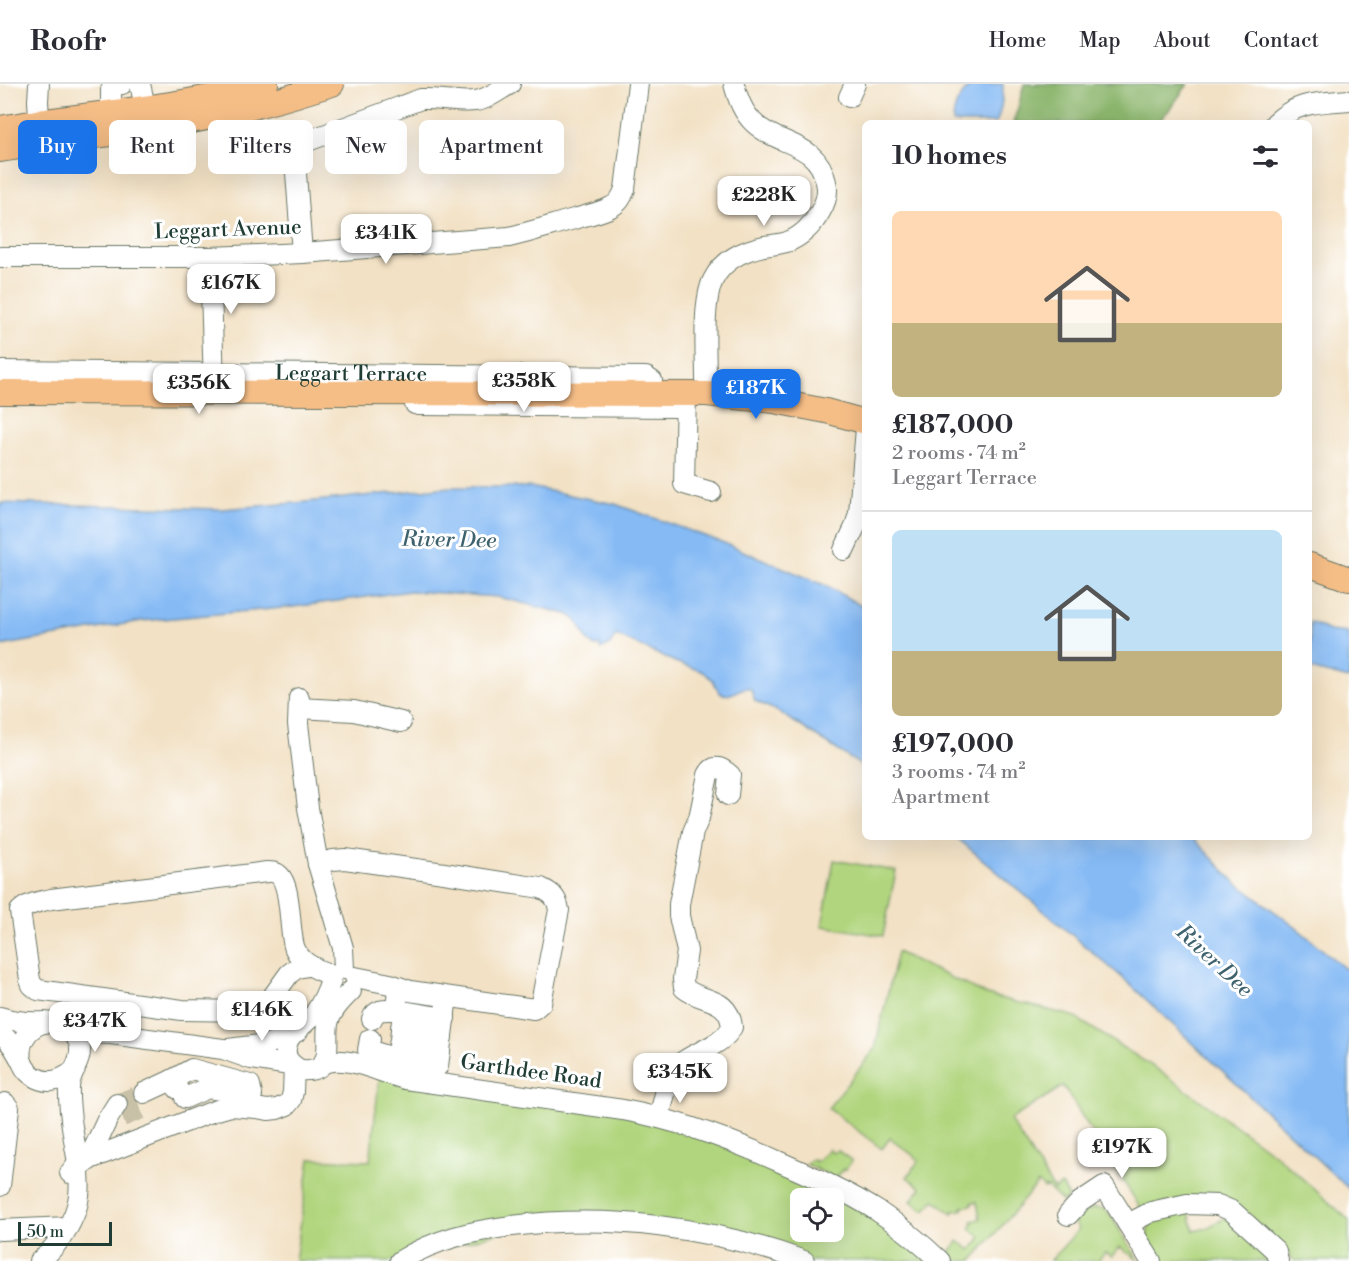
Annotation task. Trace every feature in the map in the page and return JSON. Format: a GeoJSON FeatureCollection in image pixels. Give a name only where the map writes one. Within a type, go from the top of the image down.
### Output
{"type":"FeatureCollection","features":[{"type":"Feature","properties":{"kind":"main road"},"geometry":{"type":"LineString","coordinates":[[189,111],[226,94],[266,84]]}},
{"type":"Feature","properties":{"kind":"main road"},"geometry":{"type":"LineString","coordinates":[[97,125],[189,111],[264,104],[332,84]]}},
{"type":"Feature","properties":{"kind":"main road"},"geometry":{"type":"LineString","coordinates":[[84,120],[111,112],[147,118]]}},
{"type":"Feature","properties":{"kind":"main road"},"geometry":{"type":"LineString","coordinates":[[0,128],[18,130]]}},
{"type":"Feature","properties":{"kind":"main road"},"geometry":{"type":"LineString","coordinates":[[0,150],[18,142]]}},
{"type":"Feature","properties":{"kind":"main road","name":"Leggart Terrace"},"geometry":{"type":"LineString","coordinates":[[0,392],[214,384],[398,392],[696,393],[774,401],[862,421]]}},
{"type":"Feature","properties":{"kind":"main road"},"geometry":{"type":"LineString","coordinates":[[1312,567],[1349,579]]}},
{"type":"Feature","properties":{"kind":"street"},"geometry":{"type":"LineString","coordinates":[[39,84],[39,120]]}},
{"type":"Feature","properties":{"kind":"street"},"geometry":{"type":"LineString","coordinates":[[111,112],[111,90],[122,84]]}},
{"type":"Feature","properties":{"kind":"street"},"geometry":{"type":"LineString","coordinates":[[140,84],[147,118]]}},
{"type":"Feature","properties":{"kind":"street"},"geometry":{"type":"LineString","coordinates":[[302,253],[295,160],[296,151],[305,142],[421,99],[476,101],[510,84]]}},
{"type":"Feature","properties":{"kind":"street","name":"Leggart Avenue"},"geometry":{"type":"LineString","coordinates":[[0,257],[210,257],[302,253],[509,237],[612,207],[618,202],[625,189],[638,84]]}},
{"type":"Feature","properties":{"kind":"street"},"geometry":{"type":"LineString","coordinates":[[711,492],[684,484],[706,309],[713,280],[721,268],[743,252],[798,237],[817,218],[827,196],[827,183],[823,171],[810,153],[756,125],[740,103],[734,84]]}},
{"type":"Feature","properties":{"kind":"street"},"geometry":{"type":"LineString","coordinates":[[1278,120],[1299,106],[1349,100]]}},
{"type":"Feature","properties":{"kind":"street"},"geometry":{"type":"LineString","coordinates":[[210,257],[214,384]]}},
{"type":"Feature","properties":{"kind":"street","name":"Leggart Terrace"},"geometry":{"type":"LineString","coordinates":[[0,371],[214,384],[646,377],[652,381],[651,393]]}},
{"type":"Feature","properties":{"kind":"street","name":"Leggart Terrace"},"geometry":{"type":"LineString","coordinates":[[398,392],[407,401],[419,405],[667,407],[678,407],[696,393]]}},
{"type":"Feature","properties":{"kind":"street"},"geometry":{"type":"LineString","coordinates":[[844,550],[859,513],[862,477]]}},
{"type":"Feature","properties":{"kind":"street"},"geometry":{"type":"LineString","coordinates":[[0,1017],[15,1022],[58,1025],[87,1033],[111,1034],[223,1049],[251,1059],[306,1070],[312,1070],[323,1064],[328,1051],[327,1027],[343,979],[343,948],[318,864],[308,808],[298,724],[299,703],[354,711],[401,722]]}},
{"type":"Feature","properties":{"kind":"street"},"geometry":{"type":"LineString","coordinates":[[658,1117],[673,1072],[687,1059],[726,1036],[732,1027],[728,1012],[724,1007],[684,988],[687,951],[679,916],[679,904],[693,832],[699,818],[708,775],[715,767],[721,767],[730,775],[728,795]]}},
{"type":"Feature","properties":{"kind":"street"},"geometry":{"type":"LineString","coordinates":[[308,966],[295,948],[287,892],[282,877],[276,873],[267,872],[51,899],[27,905],[20,911],[30,980],[38,990],[182,1010],[250,1011],[268,1003],[289,974],[297,968],[308,966],[343,979],[390,984],[410,991],[447,997],[534,1009],[541,1003],[559,910],[557,901],[551,892],[541,888],[357,860],[333,860],[318,864]]}},
{"type":"Feature","properties":{"kind":"street"},"geometry":{"type":"LineString","coordinates":[[78,1167],[193,1107],[208,1088],[254,1101],[268,1110],[287,1105],[293,1092],[294,1066],[286,1055],[287,1042],[316,1011],[327,992],[343,979]]}},
{"type":"Feature","properties":{"kind":"street"},"geometry":{"type":"LineString","coordinates":[[398,987],[399,1031]]}},
{"type":"Feature","properties":{"kind":"street"},"geometry":{"type":"LineString","coordinates":[[372,1019],[380,1010],[399,1031],[438,1066],[447,997]]}},
{"type":"Feature","properties":{"kind":"street"},"geometry":{"type":"LineString","coordinates":[[22,1062],[21,1044],[31,1029],[39,1024],[58,1025],[74,1034],[78,1042],[80,1052],[69,1087],[79,1198],[72,1218],[46,1256]]}},
{"type":"Feature","properties":{"kind":"street"},"geometry":{"type":"LineString","coordinates":[[223,1049],[270,1043],[302,1029],[314,1029],[327,1042]]}},
{"type":"Feature","properties":{"kind":"street"},"geometry":{"type":"LineString","coordinates":[[370,1039],[369,1050],[399,1031],[443,1036]]}},
{"type":"Feature","properties":{"kind":"street"},"geometry":{"type":"LineString","coordinates":[[0,1033],[14,1047],[26,1070],[41,1080],[50,1082],[68,1076],[95,1049],[134,1038]]}},
{"type":"Feature","properties":{"kind":"street","name":"Garthdee Road"},"geometry":{"type":"LineString","coordinates":[[327,1042],[368,1067],[390,1076],[623,1110],[658,1117],[724,1137],[818,1178],[879,1212],[940,1261]]}},
{"type":"Feature","properties":{"kind":"street","name":"Garthdee Road"},"geometry":{"type":"LineString","coordinates":[[323,1064],[336,1060],[368,1067]]}},
{"type":"Feature","properties":{"kind":"street"},"geometry":{"type":"LineString","coordinates":[[192,1069],[250,1084],[254,1101],[231,1106],[193,1107],[155,1091],[192,1069]]}},
{"type":"Feature","properties":{"kind":"street"},"geometry":{"type":"LineString","coordinates":[[41,1080],[49,1088],[56,1101],[78,1167]]}},
{"type":"Feature","properties":{"kind":"street"},"geometry":{"type":"LineString","coordinates":[[0,1186],[9,1108],[5,1103]]}},
{"type":"Feature","properties":{"kind":"street"},"geometry":{"type":"LineString","coordinates":[[70,1108],[84,1119],[115,1114],[78,1167]]}},
{"type":"Feature","properties":{"kind":"street"},"geometry":{"type":"LineString","coordinates":[[1068,1215],[1080,1202],[1104,1186],[1151,1261]]}},
{"type":"Feature","properties":{"kind":"street"},"geometry":{"type":"LineString","coordinates":[[1128,1224],[1151,1212],[1187,1204],[1218,1205],[1232,1211],[1276,1251],[1278,1261]]}},
{"type":"Feature","properties":{"kind":"street"},"geometry":{"type":"LineString","coordinates":[[400,1261],[415,1251],[451,1237],[487,1229],[567,1221],[670,1227],[754,1244],[804,1261]]}},
{"type":"Feature","properties":{"kind":"street"},"geometry":{"type":"LineString","coordinates":[[0,1230],[65,1227]]}},
{"type":"Feature","properties":{"kind":"green space"},"geometry":{"type":"Polygon","coordinates":[[[1024,84],[1188,84],[1160,120],[1014,120],[1024,84]]]}},
{"type":"Feature","properties":{"kind":"green space"},"geometry":{"type":"Polygon","coordinates":[[[834,860],[896,871],[883,936],[822,926],[834,860]]]}},
{"type":"Feature","properties":{"kind":"green space"},"geometry":{"type":"Polygon","coordinates":[[[897,952],[987,995],[1073,1016],[1157,1069],[1277,1156],[1349,1220],[1349,1261],[1295,1261],[1230,1200],[1214,1193],[1141,1209],[1063,1086],[1010,1120],[1054,1190],[1062,1185],[1069,1197],[1063,1202],[1047,1187],[1045,1189],[1038,1183],[972,1261],[952,1261],[947,1257],[958,1241],[971,1250],[981,1237],[970,1229],[972,1221],[980,1219],[977,1202],[962,1207],[962,1210],[953,1211],[953,1214],[934,1200],[925,1211],[911,1201],[921,1188],[907,1177],[919,1160],[890,1138],[882,1149],[828,1108],[875,1049],[897,952]]]}},
{"type":"Feature","properties":{"kind":"green space"},"geometry":{"type":"Polygon","coordinates":[[[380,1072],[623,1110],[818,1178],[833,1188],[790,1188],[790,1242],[844,1242],[844,1196],[940,1261],[804,1261],[724,1237],[524,1225],[400,1261],[295,1261],[310,1159],[370,1161],[380,1072]]]}},
{"type":"Feature","properties":{"kind":"green space"},"geometry":{"type":"Polygon","coordinates":[[[829,1149],[834,1153],[837,1150],[852,1161],[836,1179],[806,1164],[812,1159],[816,1162],[829,1149]]]}},
{"type":"Feature","properties":{"kind":"green space"},"geometry":{"type":"Polygon","coordinates":[[[1094,1208],[1104,1209],[1111,1216],[1139,1261],[1120,1247],[1112,1257],[1105,1252],[1098,1261],[1050,1261],[1079,1229],[1074,1223],[1085,1212],[1094,1208]]]}},
{"type":"Feature","properties":{"kind":"green space"},"geometry":{"type":"Polygon","coordinates":[[[1188,1209],[1194,1231],[1207,1228],[1229,1215],[1272,1261],[1162,1261],[1148,1239],[1150,1224],[1148,1220],[1188,1209]]]}},
{"type":"Feature","properties":{"kind":"water"},"geometry":{"type":"Polygon","coordinates":[[[971,84],[1003,84],[1002,104],[997,120],[953,120],[960,97],[971,84]]]}},
{"type":"Feature","properties":{"kind":"water","name":"River Dee"},"geometry":{"type":"Polygon","coordinates":[[[450,487],[530,487],[615,504],[724,543],[829,587],[862,606],[862,766],[779,712],[755,701],[751,689],[746,688],[729,694],[720,693],[713,680],[701,671],[675,662],[618,636],[615,636],[610,645],[600,649],[600,645],[595,646],[590,642],[573,617],[498,597],[410,591],[293,607],[142,621],[0,646],[0,503],[222,509],[450,487]]]}},
{"type":"Feature","properties":{"kind":"water"},"geometry":{"type":"Polygon","coordinates":[[[1312,623],[1329,631],[1349,633],[1349,679],[1312,670],[1312,623]]]}},
{"type":"Feature","properties":{"kind":"water","name":"River Dee"},"geometry":{"type":"Polygon","coordinates":[[[960,840],[1195,840],[1235,882],[1298,929],[1349,972],[1349,1189],[1124,979],[960,840]]]}},
{"type":"Feature","properties":{"kind":"tunnel"},"geometry":{"type":"LineString","coordinates":[[117,1104],[144,1093]]}},
{"type":"Feature","properties":{"kind":"tunnel"},"geometry":{"type":"LineString","coordinates":[[122,1117],[149,1106]]}}]}
